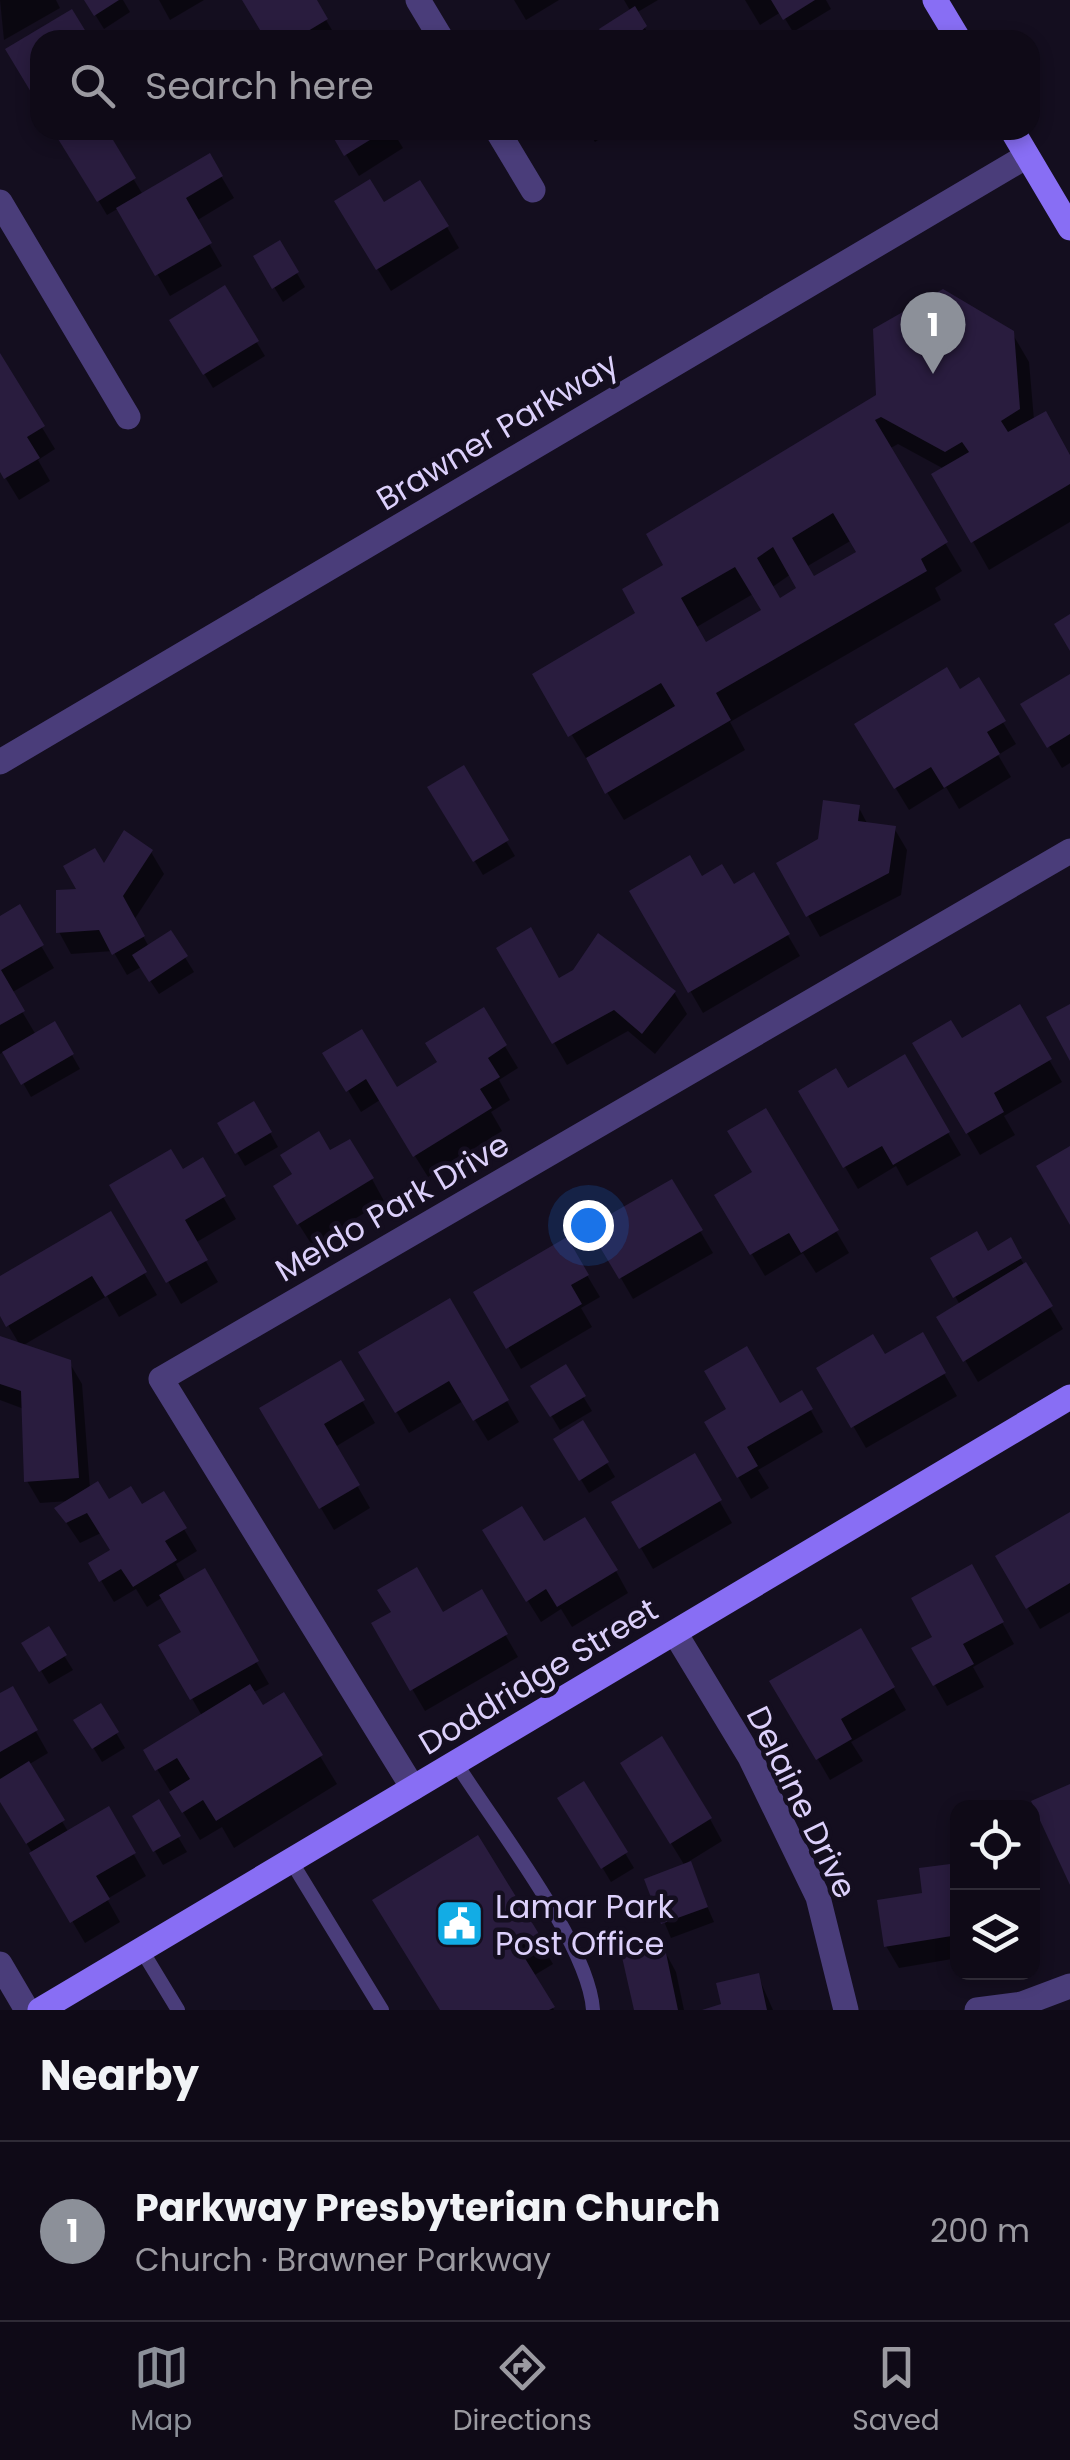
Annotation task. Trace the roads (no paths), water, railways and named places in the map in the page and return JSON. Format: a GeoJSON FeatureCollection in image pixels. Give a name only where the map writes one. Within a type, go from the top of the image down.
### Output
{"type":"FeatureCollection","features":[{"type":"Feature","properties":{"kind":"main road"},"geometry":{"type":"LineString","coordinates":[[935,0],[952,30]]}},
{"type":"Feature","properties":{"kind":"main road"},"geometry":{"type":"LineString","coordinates":[[1018,140],[1070,228]]}},
{"type":"Feature","properties":{"kind":"main road","name":"Doddridge Street"},"geometry":{"type":"LineString","coordinates":[[40,2010],[1070,1397]]}},
{"type":"Feature","properties":{"kind":"street"},"geometry":{"type":"LineString","coordinates":[[418,0],[436,30]]}},
{"type":"Feature","properties":{"kind":"street"},"geometry":{"type":"LineString","coordinates":[[502,140],[533,190]]}},
{"type":"Feature","properties":{"kind":"street","name":"Brawner Parkway"},"geometry":{"type":"LineString","coordinates":[[0,762],[1027,156]]}},
{"type":"Feature","properties":{"kind":"street"},"geometry":{"type":"LineString","coordinates":[[0,202],[128,416]]}},
{"type":"Feature","properties":{"kind":"street","name":"Meldo Park Drive"},"geometry":{"type":"LineString","coordinates":[[414,1788],[162,1378],[1070,850]]}},
{"type":"Feature","properties":{"kind":"street","name":"Delaine Drive"},"geometry":{"type":"LineString","coordinates":[[674,1633],[750,1757],[818,1896],[846,2010]]}},
{"type":"Feature","properties":{"kind":"street"},"geometry":{"type":"LineString","coordinates":[[0,1964],[27,2010]]}},
{"type":"Feature","properties":{"kind":"street"},"geometry":{"type":"LineString","coordinates":[[977,2010],[1022,2004],[1070,1986]]}},
{"type":"Feature","properties":{"kind":"lane"},"geometry":{"type":"LineString","coordinates":[[456,1763],[567,1938],[592,1991],[593,2010]]}},
{"type":"Feature","properties":{"kind":"lane"},"geometry":{"type":"LineString","coordinates":[[291,1860],[382,2010]]}},
{"type":"Feature","properties":{"kind":"lane"},"geometry":{"type":"LineString","coordinates":[[141,1949],[178,2010]]}},
{"type":"Feature","properties":{"kind":"place","name":"Parkway Presbyterian Church"},"geometry":{"type":"Point","coordinates":[933,374]}},
{"type":"Feature","properties":{"kind":"place","name":"Lamar Park Post Office"},"geometry":{"type":"Point","coordinates":[460,1924]}}]}
